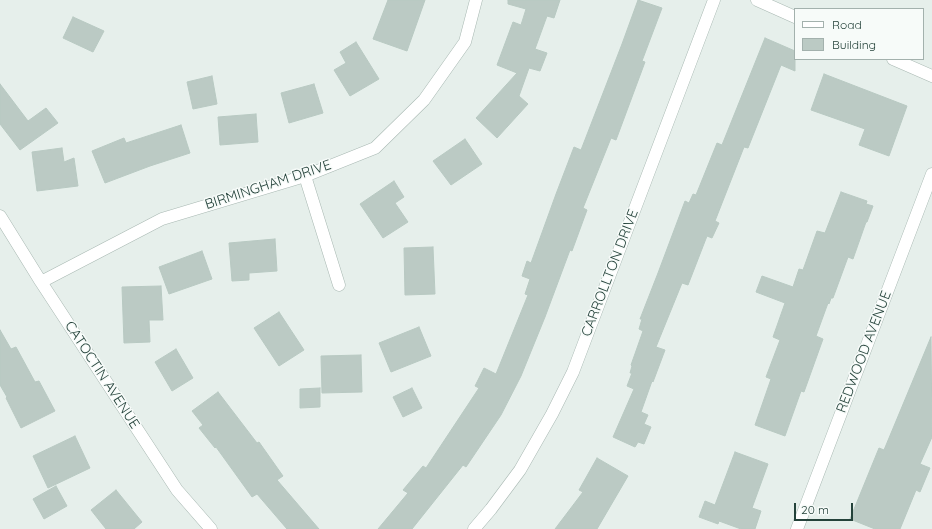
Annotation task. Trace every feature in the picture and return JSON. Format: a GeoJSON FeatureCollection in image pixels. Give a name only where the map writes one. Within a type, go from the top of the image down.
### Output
{"type":"FeatureCollection","features":[{"type":"Feature","properties":{"kind":"street","name":"BIRMINGHAM DRIVE"},"geometry":{"type":"LineString","coordinates":[[41,282],[162,218],[305,176],[375,148],[424,100],[465,42],[476,0]]}},
{"type":"Feature","properties":{"kind":"street","name":"CARROLLTON DRIVE"},"geometry":{"type":"LineString","coordinates":[[474,529],[520,470],[552,414],[573,372],[714,0]]}},
{"type":"Feature","properties":{"kind":"street"},"geometry":{"type":"LineString","coordinates":[[757,0],[794,16]]}},
{"type":"Feature","properties":{"kind":"street"},"geometry":{"type":"LineString","coordinates":[[895,60],[932,76]]}},
{"type":"Feature","properties":{"kind":"street","name":"REDWOOD AVENUE"},"geometry":{"type":"LineString","coordinates":[[797,529],[932,174]]}},
{"type":"Feature","properties":{"kind":"street"},"geometry":{"type":"LineString","coordinates":[[305,176],[339,284]]}},
{"type":"Feature","properties":{"kind":"street","name":"CATOCTIN AVENUE"},"geometry":{"type":"LineString","coordinates":[[0,216],[41,282],[177,490],[211,529]]}},
{"type":"Feature","properties":{"kind":"building"},"geometry":{"type":"Polygon","coordinates":[[[388,0],[425,0],[407,51],[373,39],[388,0]]]}},
{"type":"Feature","properties":{"kind":"building"},"geometry":{"type":"Polygon","coordinates":[[[508,0],[560,0],[554,18],[547,16],[535,49],[547,53],[540,71],[529,68],[519,96],[528,104],[497,138],[476,118],[517,73],[497,65],[513,22],[521,25],[526,9],[508,4],[508,0]]]}},
{"type":"Feature","properties":{"kind":"building"},"geometry":{"type":"Polygon","coordinates":[[[638,0],[662,8],[642,61],[645,62],[616,140],[611,138],[583,208],[587,210],[572,251],[570,250],[521,376],[501,415],[466,467],[463,465],[412,529],[378,529],[408,493],[403,490],[423,466],[426,468],[479,388],[475,386],[484,368],[496,374],[528,295],[525,294],[530,279],[522,276],[527,261],[531,263],[574,147],[581,150],[638,0]]]}},
{"type":"Feature","properties":{"kind":"building"},"geometry":{"type":"Polygon","coordinates":[[[73,17],[104,31],[93,52],[63,38],[73,17]]]}},
{"type":"Feature","properties":{"kind":"building"},"geometry":{"type":"Polygon","coordinates":[[[765,38],[794,51],[795,71],[781,65],[748,148],[744,147],[715,221],[719,223],[712,238],[707,236],[688,285],[682,283],[656,347],[665,350],[641,412],[648,415],[644,424],[651,427],[644,444],[638,442],[635,447],[613,437],[634,389],[627,386],[632,373],[630,373],[631,365],[643,331],[639,329],[642,319],[640,319],[685,201],[689,203],[693,194],[696,195],[717,143],[722,145],[765,38]]]}},
{"type":"Feature","properties":{"kind":"building"},"geometry":{"type":"Polygon","coordinates":[[[356,42],[379,79],[350,96],[334,70],[346,63],[340,52],[356,42]]]}},
{"type":"Feature","properties":{"kind":"building"},"geometry":{"type":"Polygon","coordinates":[[[824,74],[907,106],[889,156],[859,145],[865,129],[811,110],[824,74]]]}},
{"type":"Feature","properties":{"kind":"building"},"geometry":{"type":"Polygon","coordinates":[[[212,76],[217,104],[193,109],[187,82],[212,76]]]}},
{"type":"Feature","properties":{"kind":"building"},"geometry":{"type":"Polygon","coordinates":[[[0,84],[28,121],[46,108],[58,123],[20,150],[0,124],[0,84]]]}},
{"type":"Feature","properties":{"kind":"building"},"geometry":{"type":"Polygon","coordinates":[[[314,84],[323,113],[289,123],[281,93],[314,84]]]}},
{"type":"Feature","properties":{"kind":"building"},"geometry":{"type":"Polygon","coordinates":[[[256,114],[258,142],[220,145],[218,117],[256,114]]]}},
{"type":"Feature","properties":{"kind":"building"},"geometry":{"type":"Polygon","coordinates":[[[181,125],[190,153],[105,183],[92,151],[124,138],[126,143],[181,125]]]}},
{"type":"Feature","properties":{"kind":"building"},"geometry":{"type":"Polygon","coordinates":[[[465,139],[482,164],[451,185],[433,161],[465,139]]]}},
{"type":"Feature","properties":{"kind":"building"},"geometry":{"type":"Polygon","coordinates":[[[62,148],[64,162],[74,158],[78,186],[37,191],[32,152],[62,148]]]}},
{"type":"Feature","properties":{"kind":"building"},"geometry":{"type":"Polygon","coordinates":[[[394,181],[404,197],[395,203],[408,222],[383,238],[360,204],[394,181]]]}},
{"type":"Feature","properties":{"kind":"building"},"geometry":{"type":"Polygon","coordinates":[[[841,192],[867,201],[866,204],[873,206],[853,259],[848,257],[833,298],[831,298],[829,304],[828,303],[816,336],[823,339],[804,392],[801,391],[785,436],[755,425],[771,379],[766,377],[780,340],[773,337],[785,303],[756,292],[762,276],[793,287],[799,269],[803,270],[817,231],[825,233],[841,192]]]}},
{"type":"Feature","properties":{"kind":"building"},"geometry":{"type":"Polygon","coordinates":[[[275,239],[277,271],[249,273],[249,280],[232,281],[229,243],[275,239]]]}},
{"type":"Feature","properties":{"kind":"building"},"geometry":{"type":"Polygon","coordinates":[[[433,247],[435,294],[405,295],[404,248],[433,247]]]}},
{"type":"Feature","properties":{"kind":"building"},"geometry":{"type":"Polygon","coordinates":[[[202,251],[212,279],[169,294],[159,267],[202,251]]]}},
{"type":"Feature","properties":{"kind":"building"},"geometry":{"type":"Polygon","coordinates":[[[161,286],[163,320],[149,320],[150,342],[124,343],[122,287],[161,286]]]}},
{"type":"Feature","properties":{"kind":"building"},"geometry":{"type":"Polygon","coordinates":[[[279,312],[304,350],[279,366],[254,328],[279,312]]]}},
{"type":"Feature","properties":{"kind":"building"},"geometry":{"type":"Polygon","coordinates":[[[419,327],[431,356],[391,372],[379,343],[419,327]]]}},
{"type":"Feature","properties":{"kind":"building"},"geometry":{"type":"Polygon","coordinates":[[[0,330],[11,349],[16,347],[35,382],[39,381],[55,411],[21,428],[0,385],[0,330]]]}},
{"type":"Feature","properties":{"kind":"building"},"geometry":{"type":"Polygon","coordinates":[[[931,337],[932,437],[920,464],[930,468],[920,492],[916,490],[900,529],[875,529],[850,519],[879,448],[884,450],[931,337]]]}},
{"type":"Feature","properties":{"kind":"building"},"geometry":{"type":"Polygon","coordinates":[[[176,349],[193,378],[172,391],[155,362],[176,349]]]}},
{"type":"Feature","properties":{"kind":"building"},"geometry":{"type":"Polygon","coordinates":[[[361,355],[362,392],[322,393],[321,356],[361,355]]]}},
{"type":"Feature","properties":{"kind":"building"},"geometry":{"type":"Polygon","coordinates":[[[320,388],[320,407],[300,408],[300,389],[320,388]]]}},
{"type":"Feature","properties":{"kind":"building"},"geometry":{"type":"Polygon","coordinates":[[[412,388],[422,408],[403,417],[393,397],[412,388]]]}},
{"type":"Feature","properties":{"kind":"building"},"geometry":{"type":"Polygon","coordinates":[[[218,392],[257,443],[259,442],[283,476],[277,480],[319,529],[287,529],[257,494],[252,497],[216,447],[215,448],[199,428],[203,425],[192,411],[218,392]]]}},
{"type":"Feature","properties":{"kind":"building"},"geometry":{"type":"Polygon","coordinates":[[[75,436],[90,468],[48,488],[33,456],[75,436]]]}},
{"type":"Feature","properties":{"kind":"building"},"geometry":{"type":"Polygon","coordinates":[[[735,452],[768,464],[752,508],[761,511],[755,529],[741,529],[719,521],[718,524],[699,517],[705,501],[715,505],[735,452]]]}},
{"type":"Feature","properties":{"kind":"building"},"geometry":{"type":"Polygon","coordinates":[[[597,458],[628,476],[597,529],[555,529],[583,492],[579,490],[597,458]]]}},
{"type":"Feature","properties":{"kind":"building"},"geometry":{"type":"Polygon","coordinates":[[[56,486],[67,506],[44,519],[33,499],[56,486]]]}},
{"type":"Feature","properties":{"kind":"building"},"geometry":{"type":"Polygon","coordinates":[[[116,490],[142,522],[134,529],[106,529],[91,510],[116,490]]]}}]}
